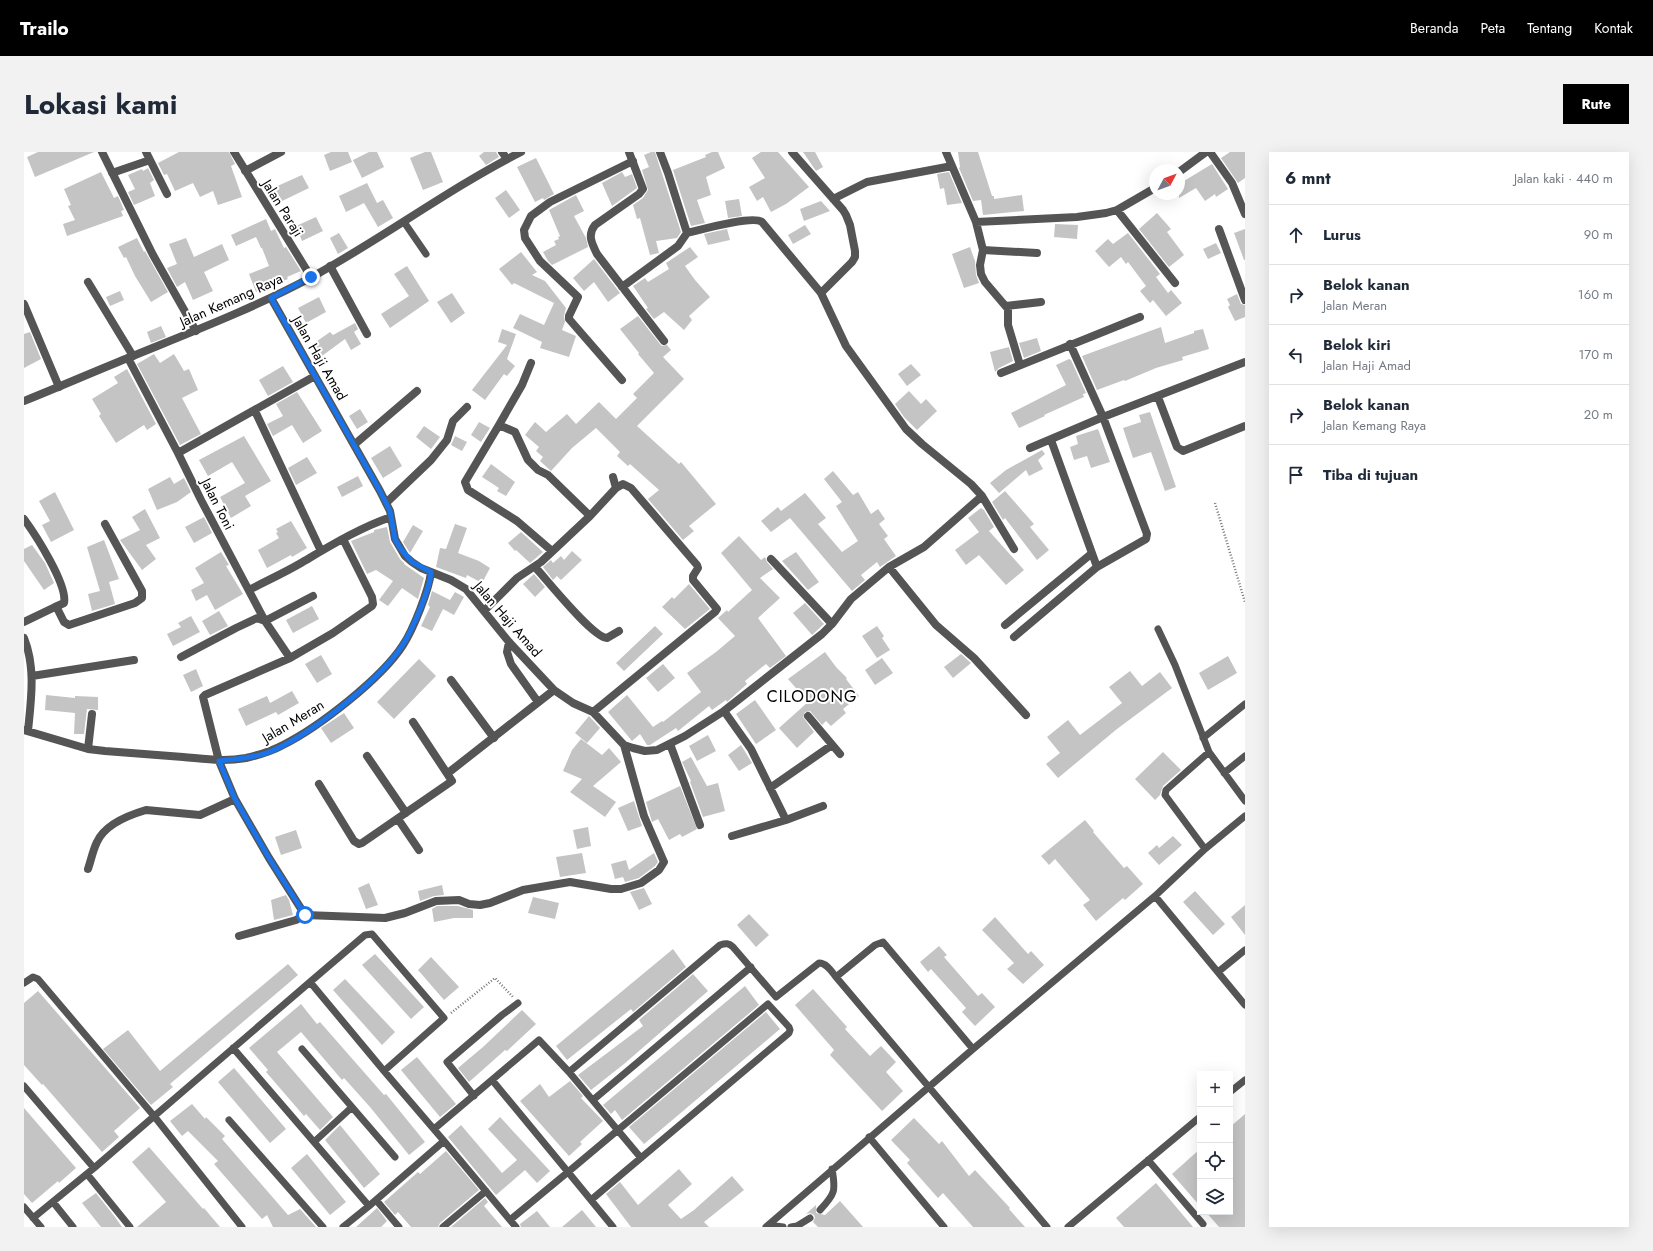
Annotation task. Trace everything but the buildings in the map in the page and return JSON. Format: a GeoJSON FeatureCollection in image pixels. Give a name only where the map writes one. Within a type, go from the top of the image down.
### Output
{"type":"FeatureCollection","features":[{"type":"Feature","properties":{"kind":"street"},"geometry":{"type":"LineString","coordinates":[[102,152],[153,255],[196,331]]}},
{"type":"Feature","properties":{"kind":"street"},"geometry":{"type":"LineString","coordinates":[[146,152],[167,194]]}},
{"type":"Feature","properties":{"kind":"street","name":"Jalan Paraji"},"geometry":{"type":"LineString","coordinates":[[234,152],[311,277]]}},
{"type":"Feature","properties":{"kind":"street"},"geometry":{"type":"LineString","coordinates":[[245,171],[281,152]]}},
{"type":"Feature","properties":{"kind":"street","name":"Jalan Kemang Raya"},"geometry":{"type":"LineString","coordinates":[[24,400],[196,331],[271,298],[311,277],[404,222],[504,156],[520,152]]}},
{"type":"Feature","properties":{"kind":"street"},"geometry":{"type":"LineString","coordinates":[[629,152],[643,189],[639,194],[595,225],[591,230],[592,246],[664,341]]}},
{"type":"Feature","properties":{"kind":"street"},"geometry":{"type":"LineString","coordinates":[[660,152],[687,233]]}},
{"type":"Feature","properties":{"kind":"street"},"geometry":{"type":"LineString","coordinates":[[792,152],[843,210],[850,225],[855,257],[852,262],[821,293]]}},
{"type":"Feature","properties":{"kind":"street"},"geometry":{"type":"LineString","coordinates":[[946,152],[976,222],[983,250],[980,265],[981,274],[985,282],[1006,306],[1008,325],[1020,365]]}},
{"type":"Feature","properties":{"kind":"street"},"geometry":{"type":"LineString","coordinates":[[1185,168],[1206,152]]}},
{"type":"Feature","properties":{"kind":"street"},"geometry":{"type":"LineString","coordinates":[[1210,152],[1232,183],[1245,214]]}},
{"type":"Feature","properties":{"kind":"street"},"geometry":{"type":"LineString","coordinates":[[112,173],[150,160]]}},
{"type":"Feature","properties":{"kind":"street"},"geometry":{"type":"LineString","coordinates":[[622,380],[569,319],[578,297],[540,261],[525,238],[524,230],[531,216],[550,202],[633,161]]}},
{"type":"Feature","properties":{"kind":"street"},"geometry":{"type":"LineString","coordinates":[[833,199],[867,182],[952,166]]}},
{"type":"Feature","properties":{"kind":"street"},"geometry":{"type":"LineString","coordinates":[[976,222],[1078,218],[1093,216],[1117,210],[1149,191]]}},
{"type":"Feature","properties":{"kind":"street"},"geometry":{"type":"LineString","coordinates":[[1117,210],[1175,283]]}},
{"type":"Feature","properties":{"kind":"street"},"geometry":{"type":"LineString","coordinates":[[622,287],[678,246],[687,233],[726,224],[758,219],[821,293],[846,346],[906,429],[922,444],[958,472],[982,496],[1014,549]]}},
{"type":"Feature","properties":{"kind":"street"},"geometry":{"type":"LineString","coordinates":[[1219,229],[1245,300]]}},
{"type":"Feature","properties":{"kind":"street"},"geometry":{"type":"LineString","coordinates":[[983,250],[1037,253]]}},
{"type":"Feature","properties":{"kind":"street"},"geometry":{"type":"LineString","coordinates":[[330,266],[367,334]]}},
{"type":"Feature","properties":{"kind":"street","name":"Jalan Toni"},"geometry":{"type":"LineString","coordinates":[[88,282],[130,357],[201,500],[265,621],[290,658]]}},
{"type":"Feature","properties":{"kind":"street","name":"Jalan Haji Amad"},"geometry":{"type":"LineString","coordinates":[[271,298],[355,444],[386,502],[391,517],[395,539],[402,552],[412,562],[460,584],[472,596],[509,642],[554,690],[573,703],[593,712],[624,745]]}},
{"type":"Feature","properties":{"kind":"street"},"geometry":{"type":"LineString","coordinates":[[1006,306],[1041,302]]}},
{"type":"Feature","properties":{"kind":"street"},"geometry":{"type":"LineString","coordinates":[[24,304],[59,387]]}},
{"type":"Feature","properties":{"kind":"street"},"geometry":{"type":"LineString","coordinates":[[1001,373],[1140,316]]}},
{"type":"Feature","properties":{"kind":"street"},"geometry":{"type":"LineString","coordinates":[[1014,637],[1097,568],[1146,539],[1147,534],[1103,416],[1070,344]]}},
{"type":"Feature","properties":{"kind":"street"},"geometry":{"type":"LineString","coordinates":[[1030,448],[1103,416],[1245,362]]}},
{"type":"Feature","properties":{"kind":"street"},"geometry":{"type":"LineString","coordinates":[[531,363],[522,385],[468,475],[465,486],[468,490],[517,521],[552,551]]}},
{"type":"Feature","properties":{"kind":"street"},"geometry":{"type":"LineString","coordinates":[[178,453],[315,376]]}},
{"type":"Feature","properties":{"kind":"street"},"geometry":{"type":"LineString","coordinates":[[355,444],[417,391]]}},
{"type":"Feature","properties":{"kind":"street"},"geometry":{"type":"LineString","coordinates":[[1158,396],[1177,447],[1180,450],[1183,451],[1245,426]]}},
{"type":"Feature","properties":{"kind":"street"},"geometry":{"type":"LineString","coordinates":[[386,502],[436,454],[447,440],[453,421],[467,407]]}},
{"type":"Feature","properties":{"kind":"street"},"geometry":{"type":"LineString","coordinates":[[255,411],[321,550]]}},
{"type":"Feature","properties":{"kind":"street"},"geometry":{"type":"LineString","coordinates":[[499,425],[515,432],[528,460],[538,470],[548,475],[590,516]]}},
{"type":"Feature","properties":{"kind":"street"},"geometry":{"type":"LineString","coordinates":[[1051,440],[1097,568]]}},
{"type":"Feature","properties":{"kind":"street"},"geometry":{"type":"LineString","coordinates":[[613,477],[616,488]]}},
{"type":"Feature","properties":{"kind":"street"},"geometry":{"type":"LineString","coordinates":[[484,611],[517,578],[535,567],[590,516],[616,488],[623,484],[636,494],[697,565],[697,571],[693,578],[717,607],[717,610],[593,712]]}},
{"type":"Feature","properties":{"kind":"street"},"geometry":{"type":"LineString","coordinates":[[624,745],[645,751],[657,750],[670,744],[724,711],[767,676],[809,645],[832,624],[851,599],[888,567],[924,547],[982,496]]}},
{"type":"Feature","properties":{"kind":"street"},"geometry":{"type":"LineString","coordinates":[[249,590],[299,564],[321,550],[376,522],[391,517]]}},
{"type":"Feature","properties":{"kind":"street"},"geometry":{"type":"LineString","coordinates":[[24,519],[39,540],[63,589],[65,599],[64,602],[24,622]]}},
{"type":"Feature","properties":{"kind":"street"},"geometry":{"type":"LineString","coordinates":[[55,607],[64,622],[70,625],[135,603],[142,598],[142,591],[105,524]]}},
{"type":"Feature","properties":{"kind":"street"},"geometry":{"type":"LineString","coordinates":[[305,915],[269,858],[235,799],[219,761],[203,698],[205,695],[290,658],[370,608],[373,604],[372,598],[343,539]]}},
{"type":"Feature","properties":{"kind":"street"},"geometry":{"type":"LineString","coordinates":[[1005,625],[1091,554]]}},
{"type":"Feature","properties":{"kind":"street"},"geometry":{"type":"LineString","coordinates":[[771,559],[832,624]]}},
{"type":"Feature","properties":{"kind":"street"},"geometry":{"type":"LineString","coordinates":[[535,567],[584,622],[599,635],[607,638],[619,631]]}},
{"type":"Feature","properties":{"kind":"street"},"geometry":{"type":"LineString","coordinates":[[888,567],[936,625],[964,648],[1026,715]]}},
{"type":"Feature","properties":{"kind":"street","name":"Jalan Meran"},"geometry":{"type":"LineString","coordinates":[[26,731],[88,749],[219,761],[266,753],[284,745],[330,714],[380,672],[403,645],[412,630],[430,583],[431,572]]}},
{"type":"Feature","properties":{"kind":"street"},"geometry":{"type":"LineString","coordinates":[[181,657],[257,618],[265,621],[313,596]]}},
{"type":"Feature","properties":{"kind":"street"},"geometry":{"type":"LineString","coordinates":[[24,638],[30,653],[32,676],[26,731]]}},
{"type":"Feature","properties":{"kind":"street"},"geometry":{"type":"LineString","coordinates":[[509,642],[507,652],[511,664],[538,702]]}},
{"type":"Feature","properties":{"kind":"street"},"geometry":{"type":"LineString","coordinates":[[32,676],[134,660]]}},
{"type":"Feature","properties":{"kind":"street"},"geometry":{"type":"LineString","coordinates":[[451,680],[494,738]]}},
{"type":"Feature","properties":{"kind":"street"},"geometry":{"type":"LineString","coordinates":[[448,773],[554,690]]}},
{"type":"Feature","properties":{"kind":"street"},"geometry":{"type":"LineString","coordinates":[[724,711],[751,749],[786,820]]}},
{"type":"Feature","properties":{"kind":"street"},"geometry":{"type":"LineString","coordinates":[[88,749],[92,714]]}},
{"type":"Feature","properties":{"kind":"street"},"geometry":{"type":"LineString","coordinates":[[808,716],[840,754]]}},
{"type":"Feature","properties":{"kind":"street"},"geometry":{"type":"LineString","coordinates":[[319,784],[356,843],[362,843],[452,781],[413,722]]}},
{"type":"Feature","properties":{"kind":"street"},"geometry":{"type":"LineString","coordinates":[[670,744],[700,825]]}},
{"type":"Feature","properties":{"kind":"street"},"geometry":{"type":"LineString","coordinates":[[239,936],[296,920],[305,915],[385,918],[405,913],[436,901],[459,900],[470,904],[480,905],[490,903],[523,890],[570,882],[611,889],[631,887],[641,884],[660,870],[664,862],[644,816],[624,745]]}},
{"type":"Feature","properties":{"kind":"street"},"geometry":{"type":"LineString","coordinates":[[770,788],[832,745]]}},
{"type":"Feature","properties":{"kind":"street"},"geometry":{"type":"LineString","coordinates":[[367,756],[406,813]]}},
{"type":"Feature","properties":{"kind":"street"},"geometry":{"type":"LineString","coordinates":[[88,869],[97,841],[102,833],[115,823],[138,812],[146,810],[200,814],[235,799]]}},
{"type":"Feature","properties":{"kind":"street"},"geometry":{"type":"LineString","coordinates":[[732,836],[786,820],[824,806]]}},
{"type":"Feature","properties":{"kind":"street"},"geometry":{"type":"LineString","coordinates":[[398,819],[419,850]]}},
{"type":"Feature","properties":{"kind":"lane"},"geometry":{"type":"LineString","coordinates":[[404,222],[426,254]]}},
{"type":"Feature","properties":{"kind":"lane"},"geometry":{"type":"LineString","coordinates":[[1158,629],[1175,666],[1209,752],[1245,801]]}},
{"type":"Feature","properties":{"kind":"lane"},"geometry":{"type":"LineString","coordinates":[[1204,738],[1245,704]]}},
{"type":"Feature","properties":{"kind":"lane"},"geometry":{"type":"LineString","coordinates":[[1205,849],[1164,795],[1166,790],[1209,752]]}},
{"type":"Feature","properties":{"kind":"lane"},"geometry":{"type":"LineString","coordinates":[[1224,773],[1245,756]]}},
{"type":"Feature","properties":{"kind":"lane"},"geometry":{"type":"LineString","coordinates":[[767,1226],[869,1137],[1155,896],[1205,849],[1245,816]]}},
{"type":"Feature","properties":{"kind":"lane"},"geometry":{"type":"LineString","coordinates":[[1155,896],[1245,1005]]}},
{"type":"Feature","properties":{"kind":"lane"},"geometry":{"type":"LineString","coordinates":[[34,1218],[365,934],[372,934],[444,1018],[384,1071]]}},
{"type":"Feature","properties":{"kind":"lane"},"geometry":{"type":"LineString","coordinates":[[836,977],[875,944],[884,942],[973,1049]]}},
{"type":"Feature","properties":{"kind":"lane"},"geometry":{"type":"LineString","coordinates":[[569,1072],[720,945],[729,944],[751,967],[776,998]]}},
{"type":"Feature","properties":{"kind":"lane"},"geometry":{"type":"LineString","coordinates":[[1218,972],[1245,950]]}},
{"type":"Feature","properties":{"kind":"lane"},"geometry":{"type":"LineString","coordinates":[[510,1220],[768,1004],[819,963],[823,963],[1047,1227]]}},
{"type":"Feature","properties":{"kind":"lane"},"geometry":{"type":"LineString","coordinates":[[593,1100],[751,967]]}},
{"type":"Feature","properties":{"kind":"lane"},"geometry":{"type":"LineString","coordinates":[[24,984],[33,977],[38,979],[154,1116],[242,1227]]}},
{"type":"Feature","properties":{"kind":"lane"},"geometry":{"type":"LineString","coordinates":[[310,982],[516,1227]]}},
{"type":"Feature","properties":{"kind":"lane"},"geometry":{"type":"LineString","coordinates":[[474,1096],[447,1062],[518,1003]]}},
{"type":"Feature","properties":{"kind":"lane"},"geometry":{"type":"LineString","coordinates":[[591,1200],[789,1033],[789,1027],[768,1004]]}},
{"type":"Feature","properties":{"kind":"lane"},"geometry":{"type":"LineString","coordinates":[[434,1129],[538,1040],[569,1072],[641,1158]]}},
{"type":"Feature","properties":{"kind":"lane"},"geometry":{"type":"LineString","coordinates":[[233,1048],[369,1206]]}},
{"type":"Feature","properties":{"kind":"lane"},"geometry":{"type":"LineString","coordinates":[[302,1049],[395,1157]]}},
{"type":"Feature","properties":{"kind":"lane"},"geometry":{"type":"LineString","coordinates":[[492,1080],[613,1227]]}},
{"type":"Feature","properties":{"kind":"lane"},"geometry":{"type":"LineString","coordinates":[[1233,1090],[1245,1080]]}},
{"type":"Feature","properties":{"kind":"lane"},"geometry":{"type":"LineString","coordinates":[[24,1086],[94,1168]]}},
{"type":"Feature","properties":{"kind":"lane"},"geometry":{"type":"LineString","coordinates":[[314,1142],[352,1108]]}},
{"type":"Feature","properties":{"kind":"lane"},"geometry":{"type":"LineString","coordinates":[[1068,1227],[1197,1119]]}},
{"type":"Feature","properties":{"kind":"lane"},"geometry":{"type":"LineString","coordinates":[[229,1120],[323,1227]]}},
{"type":"Feature","properties":{"kind":"lane"},"geometry":{"type":"LineString","coordinates":[[869,1137],[944,1227]]}},
{"type":"Feature","properties":{"kind":"lane"},"geometry":{"type":"LineString","coordinates":[[343,1227],[444,1141]]}},
{"type":"Feature","properties":{"kind":"lane"},"geometry":{"type":"LineString","coordinates":[[1148,1160],[1202,1224]]}},
{"type":"Feature","properties":{"kind":"lane"},"geometry":{"type":"LineString","coordinates":[[820,1210],[832,1197],[835,1190],[832,1169]]}},
{"type":"Feature","properties":{"kind":"lane"},"geometry":{"type":"LineString","coordinates":[[87,1174],[130,1227]]}},
{"type":"Feature","properties":{"kind":"lane"},"geometry":{"type":"LineString","coordinates":[[443,1227],[486,1191]]}},
{"type":"Feature","properties":{"kind":"lane"},"geometry":{"type":"LineString","coordinates":[[376,1200],[399,1227]]}},
{"type":"Feature","properties":{"kind":"lane"},"geometry":{"type":"LineString","coordinates":[[53,1202],[69,1226]]}},
{"type":"Feature","properties":{"kind":"lane"},"geometry":{"type":"LineString","coordinates":[[24,1207],[40,1227]]}},
{"type":"Feature","properties":{"kind":"lane"},"geometry":{"type":"LineString","coordinates":[[791,1227],[797,1226],[810,1218]]}},
{"type":"Feature","properties":{"kind":"lane"},"geometry":{"type":"LineString","coordinates":[[767,1226],[783,1227]]}},
{"type":"Feature","properties":{"kind":"path"},"geometry":{"type":"LineString","coordinates":[[1215,503],[1245,602]]}},
{"type":"Feature","properties":{"kind":"path"},"geometry":{"type":"LineString","coordinates":[[444,1018],[494,978],[497,979],[518,1003]]}},
{"type":"Feature","properties":{"kind":"district","name":"CILODONG"},"geometry":{"type":"Point","coordinates":[812,696]}},
{"type":"Feature","properties":{"kind":"route"},"geometry":{"type":"LineString","coordinates":[[305,915],[279,875],[235,799],[219,761],[246,758],[266,753],[284,745],[316,725],[347,701],[380,672],[403,645],[412,630],[430,583],[431,572],[412,562],[405,556],[400,548],[395,539],[390,511],[386,502],[355,444],[271,298],[311,277]]}}]}
